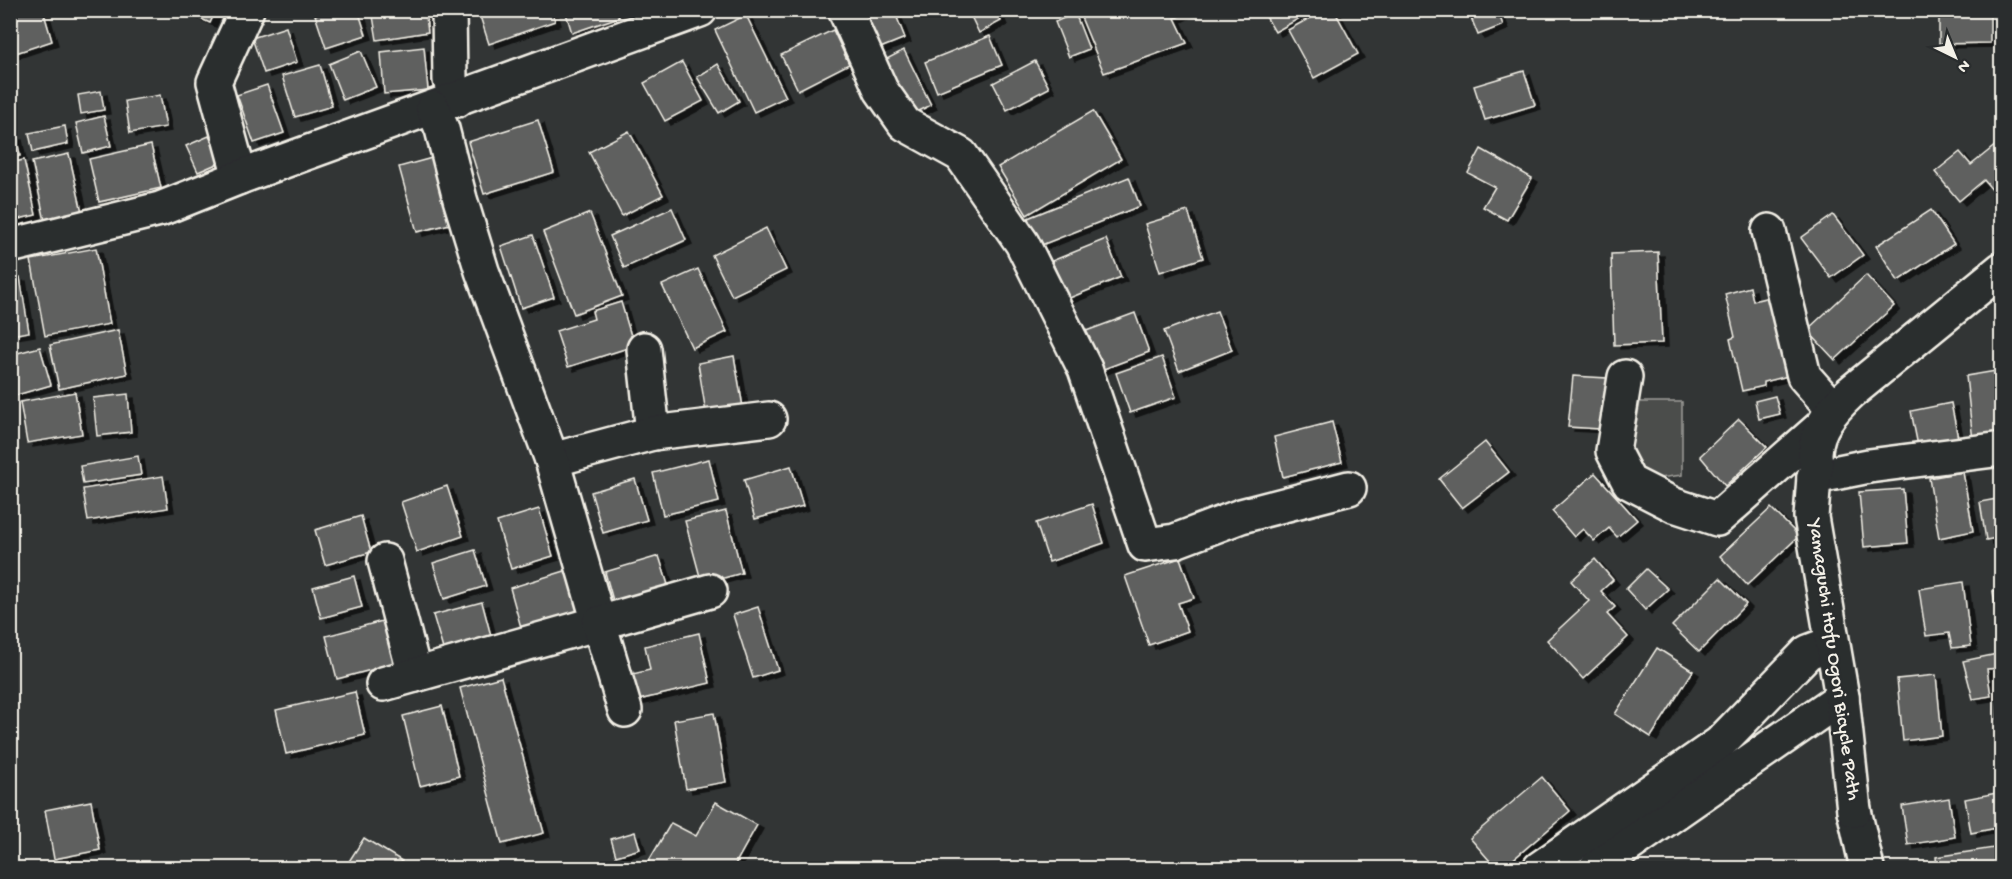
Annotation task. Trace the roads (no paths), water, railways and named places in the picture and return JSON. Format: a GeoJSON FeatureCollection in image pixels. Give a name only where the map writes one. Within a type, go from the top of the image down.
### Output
{"type":"FeatureCollection","features":[{"type":"Feature","properties":{"kind":"street"},"geometry":{"type":"LineString","coordinates":[[240,177],[214,82],[247,10]]}},
{"type":"Feature","properties":{"kind":"street"},"geometry":{"type":"LineString","coordinates":[[449,10],[450,80],[442,129],[482,271],[552,460],[625,710]]}},
{"type":"Feature","properties":{"kind":"street"},"geometry":{"type":"LineString","coordinates":[[10,246],[160,209],[240,177],[700,10]]}},
{"type":"Feature","properties":{"kind":"street"},"geometry":{"type":"LineString","coordinates":[[845,10],[881,90],[905,124],[961,155],[1022,243],[1085,369],[1145,545],[1175,541],[1241,516],[1349,488]]}},
{"type":"Feature","properties":{"kind":"street"},"geometry":{"type":"LineString","coordinates":[[1769,231],[1804,376],[1827,418]]}},
{"type":"Feature","properties":{"kind":"street"},"geometry":{"type":"LineString","coordinates":[[1625,377],[1613,451],[1629,482],[1674,505],[1716,519],[1827,418],[2001,269]]}},
{"type":"Feature","properties":{"kind":"street"},"geometry":{"type":"LineString","coordinates":[[644,349],[653,433]]}},
{"type":"Feature","properties":{"kind":"street","name":"Yamaguchi Hofu Ogori Bicycle Path"},"geometry":{"type":"LineString","coordinates":[[1827,418],[1815,452],[1816,472],[1812,517],[1842,697],[1854,810],[1867,868]]}},
{"type":"Feature","properties":{"kind":"street"},"geometry":{"type":"LineString","coordinates":[[552,460],[653,433],[769,419]]}},
{"type":"Feature","properties":{"kind":"street"},"geometry":{"type":"LineString","coordinates":[[1814,477],[1869,466],[2001,449]]}},
{"type":"Feature","properties":{"kind":"street"},"geometry":{"type":"LineString","coordinates":[[385,561],[415,675]]}},
{"type":"Feature","properties":{"kind":"street"},"geometry":{"type":"LineString","coordinates":[[383,684],[710,591]]}},
{"type":"Feature","properties":{"kind":"street"},"geometry":{"type":"LineString","coordinates":[[1540,868],[1720,743],[1808,652],[1832,643]]}},
{"type":"Feature","properties":{"kind":"street"},"geometry":{"type":"LineString","coordinates":[[1596,868],[1842,697]]}}]}
